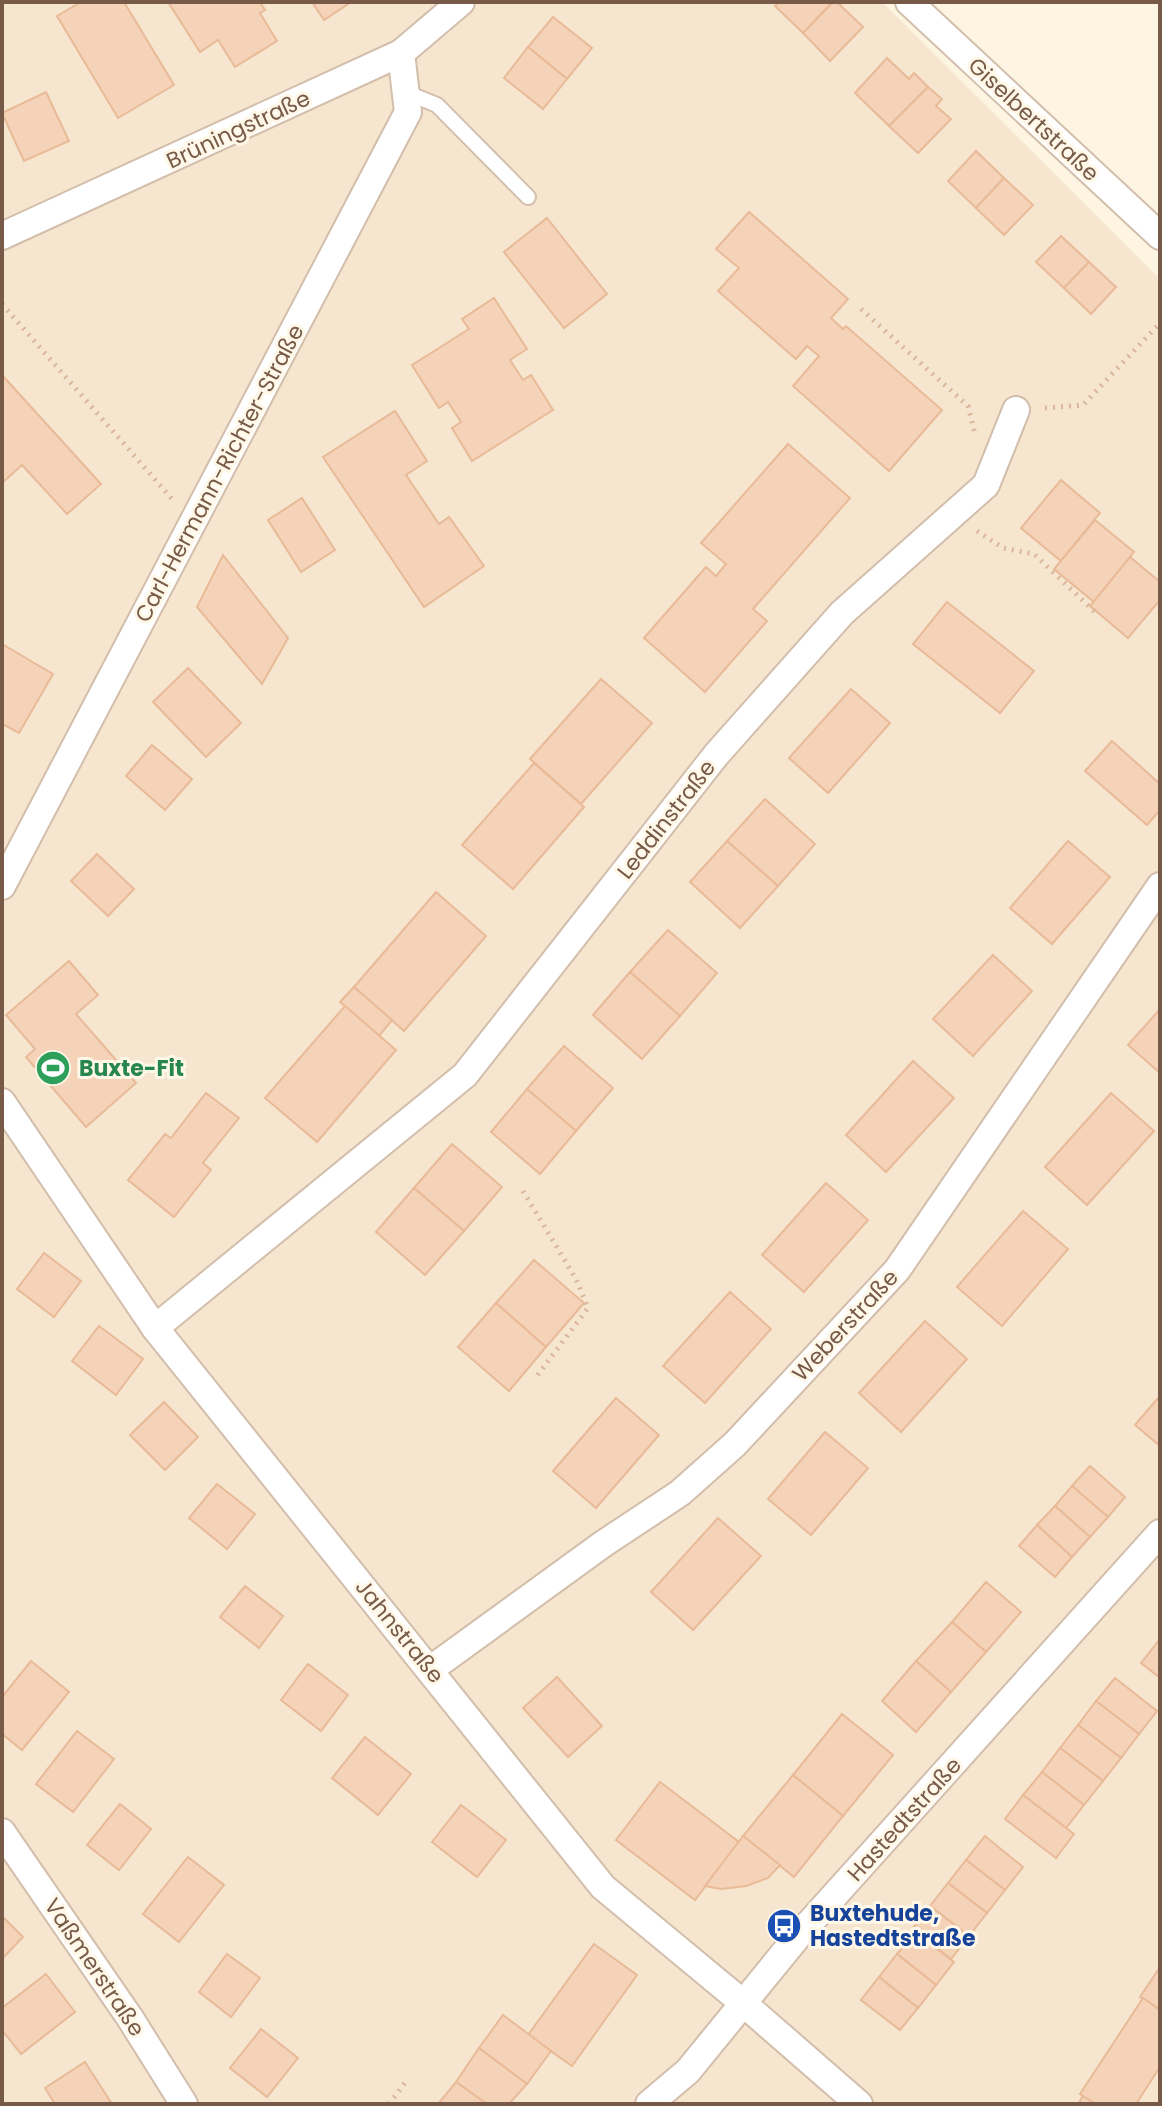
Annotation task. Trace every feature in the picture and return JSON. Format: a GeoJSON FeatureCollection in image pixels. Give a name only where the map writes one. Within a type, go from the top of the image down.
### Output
{"type":"FeatureCollection","features":[{"type":"Feature","properties":{"kind":"street","name":"Brüningstraße"},"geometry":{"type":"LineString","coordinates":[[2,236],[401,53],[461,2]]}},
{"type":"Feature","properties":{"kind":"street","name":"Giselbertstraße"},"geometry":{"type":"LineString","coordinates":[[909,2],[1160,236]]}},
{"type":"Feature","properties":{"kind":"street","name":"Carl-Hermann-Richter-Straße"},"geometry":{"type":"LineString","coordinates":[[2,886],[408,112],[401,53]]}},
{"type":"Feature","properties":{"kind":"street","name":"Leddinstraße"},"geometry":{"type":"LineString","coordinates":[[155,1328],[465,1075],[716,755],[842,613],[986,485],[1016,410]]}},
{"type":"Feature","properties":{"kind":"street","name":"Weberstraße"},"geometry":{"type":"LineString","coordinates":[[431,1669],[603,1544],[680,1493],[735,1444],[876,1294],[897,1270],[1160,886]]}},
{"type":"Feature","properties":{"kind":"street","name":"Jahnstraße"},"geometry":{"type":"LineString","coordinates":[[2,1102],[155,1328],[603,1887],[859,2104]]}},
{"type":"Feature","properties":{"kind":"street","name":"Hastedtstraße"},"geometry":{"type":"LineString","coordinates":[[649,2104],[688,2071],[808,1924],[1160,1533]]}},
{"type":"Feature","properties":{"kind":"street","name":"Vaßmerstraße"},"geometry":{"type":"LineString","coordinates":[[2,1832],[130,2018],[184,2104]]}},
{"type":"Feature","properties":{"kind":"lane"},"geometry":{"type":"LineString","coordinates":[[405,92],[437,105],[528,197]]}},
{"type":"Feature","properties":{"kind":"path"},"geometry":{"type":"LineString","coordinates":[[2,304],[193,522]]}},
{"type":"Feature","properties":{"kind":"path"},"geometry":{"type":"LineString","coordinates":[[861,309],[968,406],[986,485]]}},
{"type":"Feature","properties":{"kind":"path"},"geometry":{"type":"LineString","coordinates":[[1016,410],[1083,405],[1160,323]]}},
{"type":"Feature","properties":{"kind":"path"},"geometry":{"type":"LineString","coordinates":[[952,515],[1003,548],[1034,554],[1097,614]]}},
{"type":"Feature","properties":{"kind":"path"},"geometry":{"type":"LineString","coordinates":[[523,1191],[576,1279],[588,1308],[537,1376]]}},
{"type":"Feature","properties":{"kind":"path"},"geometry":{"type":"LineString","coordinates":[[389,2104],[405,2083]]}},
{"type":"Feature","properties":{"kind":"shaded area"},"geometry":{"type":"Polygon","coordinates":[[[2,2],[882,2],[1160,279],[1160,2104],[2,2104],[2,2]]]}},
{"type":"Feature","properties":{"kind":"building"},"geometry":{"type":"Polygon","coordinates":[[[81,2],[124,2],[174,85],[118,118],[57,16],[81,2]]]}},
{"type":"Feature","properties":{"kind":"building"},"geometry":{"type":"Polygon","coordinates":[[[168,2],[260,2],[265,10],[260,13],[277,41],[235,67],[218,40],[200,52],[168,2]]]}},
{"type":"Feature","properties":{"kind":"building"},"geometry":{"type":"Polygon","coordinates":[[[312,2],[351,2],[324,20],[312,2]]]}},
{"type":"Feature","properties":{"kind":"building"},"geometry":{"type":"Polygon","coordinates":[[[779,2],[833,2],[803,33],[775,6],[779,2]]]}},
{"type":"Feature","properties":{"kind":"building"},"geometry":{"type":"Polygon","coordinates":[[[833,2],[837,2],[863,27],[830,61],[803,33],[833,2]]]}},
{"type":"Feature","properties":{"kind":"building"},"geometry":{"type":"Polygon","coordinates":[[[553,17],[592,48],[567,79],[528,47],[553,17]]]}},
{"type":"Feature","properties":{"kind":"building"},"geometry":{"type":"Polygon","coordinates":[[[528,47],[567,79],[543,109],[504,78],[528,47]]]}},
{"type":"Feature","properties":{"kind":"building"},"geometry":{"type":"Polygon","coordinates":[[[887,58],[909,79],[914,73],[928,87],[889,126],[855,93],[887,58]]]}},
{"type":"Feature","properties":{"kind":"building"},"geometry":{"type":"Polygon","coordinates":[[[928,87],[942,99],[936,106],[951,119],[918,153],[889,126],[928,87]]]}},
{"type":"Feature","properties":{"kind":"building"},"geometry":{"type":"Polygon","coordinates":[[[46,92],[69,141],[24,161],[2,113],[46,92]]]}},
{"type":"Feature","properties":{"kind":"building"},"geometry":{"type":"Polygon","coordinates":[[[976,151],[1004,178],[976,208],[948,181],[976,151]]]}},
{"type":"Feature","properties":{"kind":"building"},"geometry":{"type":"Polygon","coordinates":[[[1004,178],[1033,205],[1004,235],[976,208],[1004,178]]]}},
{"type":"Feature","properties":{"kind":"building"},"geometry":{"type":"Polygon","coordinates":[[[749,212],[848,299],[831,318],[843,329],[846,326],[942,410],[889,471],[793,386],[819,356],[807,346],[796,359],[718,291],[739,268],[716,249],[749,212]]]}},
{"type":"Feature","properties":{"kind":"building"},"geometry":{"type":"Polygon","coordinates":[[[547,218],[607,294],[564,328],[504,252],[547,218]]]}},
{"type":"Feature","properties":{"kind":"building"},"geometry":{"type":"Polygon","coordinates":[[[1061,236],[1089,262],[1064,288],[1036,262],[1061,236]]]}},
{"type":"Feature","properties":{"kind":"building"},"geometry":{"type":"Polygon","coordinates":[[[1089,262],[1116,287],[1091,314],[1064,288],[1089,262]]]}},
{"type":"Feature","properties":{"kind":"building"},"geometry":{"type":"Polygon","coordinates":[[[494,298],[527,349],[510,360],[523,380],[531,375],[553,410],[472,461],[452,428],[461,422],[448,402],[439,408],[412,365],[469,329],[462,319],[494,298]]]}},
{"type":"Feature","properties":{"kind":"building"},"geometry":{"type":"Polygon","coordinates":[[[2,375],[101,484],[67,514],[22,465],[2,483],[2,375]]]}},
{"type":"Feature","properties":{"kind":"building"},"geometry":{"type":"Polygon","coordinates":[[[395,411],[427,461],[406,475],[439,524],[449,517],[484,566],[424,607],[323,457],[395,411]]]}},
{"type":"Feature","properties":{"kind":"building"},"geometry":{"type":"Polygon","coordinates":[[[788,444],[850,498],[753,609],[767,621],[705,692],[644,638],[706,567],[716,576],[726,564],[701,543],[788,444]]]}},
{"type":"Feature","properties":{"kind":"building"},"geometry":{"type":"Polygon","coordinates":[[[1061,480],[1100,513],[1061,561],[1021,528],[1061,480]]]}},
{"type":"Feature","properties":{"kind":"building"},"geometry":{"type":"Polygon","coordinates":[[[302,498],[335,550],[301,572],[268,520],[302,498]]]}},
{"type":"Feature","properties":{"kind":"building"},"geometry":{"type":"Polygon","coordinates":[[[1095,520],[1134,552],[1094,602],[1054,569],[1095,520]]]}},
{"type":"Feature","properties":{"kind":"building"},"geometry":{"type":"Polygon","coordinates":[[[223,555],[288,638],[262,684],[197,607],[223,555]]]}},
{"type":"Feature","properties":{"kind":"building"},"geometry":{"type":"Polygon","coordinates":[[[1130,557],[1160,582],[1160,600],[1128,638],[1090,606],[1130,557]]]}},
{"type":"Feature","properties":{"kind":"building"},"geometry":{"type":"Polygon","coordinates":[[[947,602],[1034,671],[1000,713],[913,644],[947,602]]]}},
{"type":"Feature","properties":{"kind":"building"},"geometry":{"type":"Polygon","coordinates":[[[2,644],[53,674],[19,733],[2,724],[2,644]]]}},
{"type":"Feature","properties":{"kind":"building"},"geometry":{"type":"Polygon","coordinates":[[[188,668],[241,723],[206,757],[153,702],[188,668]]]}},
{"type":"Feature","properties":{"kind":"building"},"geometry":{"type":"Polygon","coordinates":[[[601,679],[652,723],[581,804],[530,759],[601,679]]]}},
{"type":"Feature","properties":{"kind":"building"},"geometry":{"type":"Polygon","coordinates":[[[851,689],[890,723],[828,793],[789,758],[851,689]]]}},
{"type":"Feature","properties":{"kind":"building"},"geometry":{"type":"Polygon","coordinates":[[[1112,741],[1160,784],[1160,810],[1147,825],[1085,771],[1112,741]]]}},
{"type":"Feature","properties":{"kind":"building"},"geometry":{"type":"Polygon","coordinates":[[[152,745],[192,779],[165,810],[126,776],[152,745]]]}},
{"type":"Feature","properties":{"kind":"building"},"geometry":{"type":"Polygon","coordinates":[[[534,763],[584,807],[513,889],[462,845],[534,763]]]}},
{"type":"Feature","properties":{"kind":"building"},"geometry":{"type":"Polygon","coordinates":[[[765,799],[815,844],[778,886],[727,841],[765,799]]]}},
{"type":"Feature","properties":{"kind":"building"},"geometry":{"type":"Polygon","coordinates":[[[727,841],[778,886],[740,928],[690,882],[727,841]]]}},
{"type":"Feature","properties":{"kind":"building"},"geometry":{"type":"Polygon","coordinates":[[[1068,841],[1110,877],[1052,944],[1010,908],[1068,841]]]}},
{"type":"Feature","properties":{"kind":"building"},"geometry":{"type":"Polygon","coordinates":[[[97,854],[134,889],[108,916],[71,881],[97,854]]]}},
{"type":"Feature","properties":{"kind":"building"},"geometry":{"type":"Polygon","coordinates":[[[436,892],[486,936],[404,1031],[354,987],[436,892]]]}},
{"type":"Feature","properties":{"kind":"building"},"geometry":{"type":"Polygon","coordinates":[[[668,930],[717,973],[680,1016],[630,972],[668,930]]]}},
{"type":"Feature","properties":{"kind":"building"},"geometry":{"type":"Polygon","coordinates":[[[993,955],[1032,991],[973,1056],[933,1019],[993,955]]]}},
{"type":"Feature","properties":{"kind":"building"},"geometry":{"type":"Polygon","coordinates":[[[69,961],[98,995],[76,1014],[136,1083],[86,1127],[26,1057],[35,1049],[6,1015],[69,961]]]}},
{"type":"Feature","properties":{"kind":"building"},"geometry":{"type":"Polygon","coordinates":[[[630,972],[680,1016],[642,1059],[593,1015],[630,972]]]}},
{"type":"Feature","properties":{"kind":"building"},"geometry":{"type":"Polygon","coordinates":[[[354,987],[392,1020],[379,1036],[340,1002],[354,987]]]}},
{"type":"Feature","properties":{"kind":"building"},"geometry":{"type":"Polygon","coordinates":[[[345,1006],[396,1050],[317,1142],[265,1098],[345,1006]]]}},
{"type":"Feature","properties":{"kind":"building"},"geometry":{"type":"Polygon","coordinates":[[[1160,1009],[1160,1073],[1128,1045],[1160,1009]]]}},
{"type":"Feature","properties":{"kind":"building"},"geometry":{"type":"Polygon","coordinates":[[[564,1046],[613,1088],[576,1131],[527,1089],[564,1046]]]}},
{"type":"Feature","properties":{"kind":"building"},"geometry":{"type":"Polygon","coordinates":[[[913,1061],[954,1098],[886,1172],[846,1135],[913,1061]]]}},
{"type":"Feature","properties":{"kind":"building"},"geometry":{"type":"Polygon","coordinates":[[[527,1089],[576,1131],[540,1174],[491,1132],[527,1089]]]}},
{"type":"Feature","properties":{"kind":"building"},"geometry":{"type":"Polygon","coordinates":[[[206,1093],[239,1118],[203,1163],[211,1170],[174,1217],[128,1180],[165,1134],[171,1138],[206,1093]]]}},
{"type":"Feature","properties":{"kind":"building"},"geometry":{"type":"Polygon","coordinates":[[[1111,1093],[1154,1131],[1087,1205],[1045,1167],[1111,1093]]]}},
{"type":"Feature","properties":{"kind":"building"},"geometry":{"type":"Polygon","coordinates":[[[452,1144],[502,1187],[464,1231],[414,1188],[452,1144]]]}},
{"type":"Feature","properties":{"kind":"building"},"geometry":{"type":"Polygon","coordinates":[[[826,1183],[868,1220],[804,1292],[762,1255],[826,1183]]]}},
{"type":"Feature","properties":{"kind":"building"},"geometry":{"type":"Polygon","coordinates":[[[414,1188],[464,1231],[425,1275],[376,1232],[414,1188]]]}},
{"type":"Feature","properties":{"kind":"building"},"geometry":{"type":"Polygon","coordinates":[[[1023,1211],[1068,1249],[1002,1326],[957,1287],[1023,1211]]]}},
{"type":"Feature","properties":{"kind":"building"},"geometry":{"type":"Polygon","coordinates":[[[44,1253],[81,1281],[54,1317],[17,1289],[44,1253]]]}},
{"type":"Feature","properties":{"kind":"building"},"geometry":{"type":"Polygon","coordinates":[[[534,1260],[584,1303],[546,1347],[496,1303],[534,1260]]]}},
{"type":"Feature","properties":{"kind":"building"},"geometry":{"type":"Polygon","coordinates":[[[730,1292],[771,1329],[705,1403],[663,1366],[730,1292]]]}},
{"type":"Feature","properties":{"kind":"building"},"geometry":{"type":"Polygon","coordinates":[[[496,1303],[546,1347],[509,1391],[458,1347],[496,1303]]]}},
{"type":"Feature","properties":{"kind":"building"},"geometry":{"type":"Polygon","coordinates":[[[925,1321],[967,1359],[901,1432],[859,1393],[925,1321]]]}},
{"type":"Feature","properties":{"kind":"building"},"geometry":{"type":"Polygon","coordinates":[[[99,1326],[143,1359],[116,1395],[72,1361],[99,1326]]]}},
{"type":"Feature","properties":{"kind":"building"},"geometry":{"type":"Polygon","coordinates":[[[616,1398],[659,1435],[596,1508],[553,1471],[616,1398]]]}},
{"type":"Feature","properties":{"kind":"building"},"geometry":{"type":"Polygon","coordinates":[[[1160,1399],[1160,1446],[1135,1425],[1160,1399]]]}},
{"type":"Feature","properties":{"kind":"building"},"geometry":{"type":"Polygon","coordinates":[[[164,1402],[198,1437],[165,1470],[130,1435],[164,1402]]]}},
{"type":"Feature","properties":{"kind":"building"},"geometry":{"type":"Polygon","coordinates":[[[825,1432],[868,1468],[811,1535],[768,1499],[825,1432]]]}},
{"type":"Feature","properties":{"kind":"building"},"geometry":{"type":"Polygon","coordinates":[[[1090,1466],[1125,1497],[1108,1517],[1072,1486],[1090,1466]]]}},
{"type":"Feature","properties":{"kind":"building"},"geometry":{"type":"Polygon","coordinates":[[[217,1484],[255,1514],[227,1549],[189,1518],[217,1484]]]}},
{"type":"Feature","properties":{"kind":"building"},"geometry":{"type":"Polygon","coordinates":[[[1072,1486],[1108,1517],[1090,1537],[1055,1506],[1072,1486]]]}},
{"type":"Feature","properties":{"kind":"building"},"geometry":{"type":"Polygon","coordinates":[[[1055,1506],[1090,1537],[1072,1557],[1037,1525],[1055,1506]]]}},
{"type":"Feature","properties":{"kind":"building"},"geometry":{"type":"Polygon","coordinates":[[[718,1518],[761,1556],[693,1630],[651,1592],[718,1518]]]}},
{"type":"Feature","properties":{"kind":"building"},"geometry":{"type":"Polygon","coordinates":[[[1037,1525],[1072,1557],[1055,1577],[1019,1546],[1037,1525]]]}},
{"type":"Feature","properties":{"kind":"building"},"geometry":{"type":"Polygon","coordinates":[[[986,1582],[1021,1612],[986,1652],[952,1622],[986,1582]]]}},
{"type":"Feature","properties":{"kind":"building"},"geometry":{"type":"Polygon","coordinates":[[[245,1586],[283,1616],[259,1648],[220,1617],[245,1586]]]}},
{"type":"Feature","properties":{"kind":"building"},"geometry":{"type":"Polygon","coordinates":[[[952,1622],[986,1652],[951,1692],[916,1661],[952,1622]]]}},
{"type":"Feature","properties":{"kind":"building"},"geometry":{"type":"Polygon","coordinates":[[[1160,1639],[1160,1678],[1141,1663],[1160,1639]]]}},
{"type":"Feature","properties":{"kind":"building"},"geometry":{"type":"Polygon","coordinates":[[[31,1661],[69,1692],[22,1750],[2,1734],[2,1697],[31,1661]]]}},
{"type":"Feature","properties":{"kind":"building"},"geometry":{"type":"Polygon","coordinates":[[[916,1661],[951,1692],[916,1732],[882,1701],[916,1661]]]}},
{"type":"Feature","properties":{"kind":"building"},"geometry":{"type":"Polygon","coordinates":[[[308,1664],[348,1695],[321,1731],[281,1700],[308,1664]]]}},
{"type":"Feature","properties":{"kind":"building"},"geometry":{"type":"Polygon","coordinates":[[[557,1677],[602,1726],[568,1757],[523,1708],[557,1677]]]}},
{"type":"Feature","properties":{"kind":"building"},"geometry":{"type":"Polygon","coordinates":[[[1115,1678],[1157,1711],[1139,1734],[1096,1701],[1115,1678]]]}},
{"type":"Feature","properties":{"kind":"building"},"geometry":{"type":"Polygon","coordinates":[[[1096,1701],[1139,1734],[1121,1758],[1078,1725],[1096,1701]]]}},
{"type":"Feature","properties":{"kind":"building"},"geometry":{"type":"Polygon","coordinates":[[[842,1714],[893,1755],[843,1816],[793,1775],[842,1714]]]}},
{"type":"Feature","properties":{"kind":"building"},"geometry":{"type":"Polygon","coordinates":[[[1078,1725],[1121,1758],[1103,1781],[1060,1748],[1078,1725]]]}},
{"type":"Feature","properties":{"kind":"building"},"geometry":{"type":"Polygon","coordinates":[[[77,1731],[114,1759],[73,1812],[36,1784],[77,1731]]]}},
{"type":"Feature","properties":{"kind":"building"},"geometry":{"type":"Polygon","coordinates":[[[365,1737],[411,1774],[378,1815],[332,1778],[365,1737]]]}},
{"type":"Feature","properties":{"kind":"building"},"geometry":{"type":"Polygon","coordinates":[[[1060,1748],[1103,1781],[1084,1805],[1042,1772],[1060,1748]]]}},
{"type":"Feature","properties":{"kind":"building"},"geometry":{"type":"Polygon","coordinates":[[[1042,1772],[1084,1805],[1066,1828],[1023,1795],[1042,1772]]]}},
{"type":"Feature","properties":{"kind":"building"},"geometry":{"type":"Polygon","coordinates":[[[793,1775],[843,1816],[794,1877],[743,1836],[793,1775]]]}},
{"type":"Feature","properties":{"kind":"building"},"geometry":{"type":"Polygon","coordinates":[[[660,1782],[739,1842],[695,1900],[616,1840],[660,1782]]]}},
{"type":"Feature","properties":{"kind":"building"},"geometry":{"type":"Polygon","coordinates":[[[1023,1795],[1074,1834],[1056,1858],[1005,1819],[1023,1795]]]}},
{"type":"Feature","properties":{"kind":"building"},"geometry":{"type":"Polygon","coordinates":[[[120,1804],[151,1829],[119,1870],[87,1845],[120,1804]]]}},
{"type":"Feature","properties":{"kind":"building"},"geometry":{"type":"Polygon","coordinates":[[[461,1805],[506,1840],[477,1877],[432,1842],[461,1805]]]}},
{"type":"Feature","properties":{"kind":"building"},"geometry":{"type":"Polygon","coordinates":[[[743,1836],[780,1865],[768,1878],[746,1886],[721,1889],[705,1886],[743,1836]]]}},
{"type":"Feature","properties":{"kind":"building"},"geometry":{"type":"Polygon","coordinates":[[[985,1836],[1023,1867],[1005,1890],[966,1860],[985,1836]]]}},
{"type":"Feature","properties":{"kind":"building"},"geometry":{"type":"Polygon","coordinates":[[[188,1857],[224,1885],[179,1942],[143,1914],[188,1857]]]}},
{"type":"Feature","properties":{"kind":"building"},"geometry":{"type":"Polygon","coordinates":[[[966,1860],[1005,1890],[987,1913],[948,1883],[966,1860]]]}},
{"type":"Feature","properties":{"kind":"building"},"geometry":{"type":"Polygon","coordinates":[[[948,1883],[987,1913],[969,1936],[930,1906],[948,1883]]]}},
{"type":"Feature","properties":{"kind":"building"},"geometry":{"type":"Polygon","coordinates":[[[930,1906],[969,1936],[951,1959],[912,1929],[930,1906]]]}},
{"type":"Feature","properties":{"kind":"building"},"geometry":{"type":"Polygon","coordinates":[[[2,1916],[23,1937],[2,1959],[2,1916]]]}},
{"type":"Feature","properties":{"kind":"building"},"geometry":{"type":"Polygon","coordinates":[[[915,1932],[954,1962],[936,1985],[897,1954],[915,1932]]]}},
{"type":"Feature","properties":{"kind":"building"},"geometry":{"type":"Polygon","coordinates":[[[594,1944],[637,1975],[572,2066],[528,2035],[594,1944]]]}},
{"type":"Feature","properties":{"kind":"building"},"geometry":{"type":"Polygon","coordinates":[[[227,1954],[260,1978],[231,2017],[199,1992],[227,1954]]]}},
{"type":"Feature","properties":{"kind":"building"},"geometry":{"type":"Polygon","coordinates":[[[897,1954],[936,1985],[918,2008],[879,1977],[897,1954]]]}},
{"type":"Feature","properties":{"kind":"building"},"geometry":{"type":"Polygon","coordinates":[[[1160,1967],[1160,2010],[1140,1997],[1160,1967]]]}},
{"type":"Feature","properties":{"kind":"building"},"geometry":{"type":"Polygon","coordinates":[[[46,1974],[75,2012],[21,2054],[2,2030],[2,2008],[46,1974]]]}},
{"type":"Feature","properties":{"kind":"building"},"geometry":{"type":"Polygon","coordinates":[[[879,1977],[918,2008],[900,2030],[861,2000],[879,1977]]]}},
{"type":"Feature","properties":{"kind":"building"},"geometry":{"type":"Polygon","coordinates":[[[1143,1998],[1160,2010],[1160,2067],[1136,2104],[1095,2104],[1080,2094],[1143,1998]]]}},
{"type":"Feature","properties":{"kind":"building"},"geometry":{"type":"Polygon","coordinates":[[[503,2015],[551,2051],[527,2084],[479,2048],[503,2015]]]}},
{"type":"Feature","properties":{"kind":"building"},"geometry":{"type":"Polygon","coordinates":[[[261,2029],[298,2058],[267,2097],[230,2068],[261,2029]]]}},
{"type":"Feature","properties":{"kind":"building"},"geometry":{"type":"Polygon","coordinates":[[[479,2048],[527,2084],[509,2104],[487,2104],[456,2082],[479,2048]]]}},
{"type":"Feature","properties":{"kind":"building"},"geometry":{"type":"Polygon","coordinates":[[[85,2062],[112,2104],[55,2104],[45,2088],[85,2062]]]}},
{"type":"Feature","properties":{"kind":"building"},"geometry":{"type":"Polygon","coordinates":[[[456,2082],[487,2104],[438,2104],[456,2082]]]}},
{"type":"Feature","properties":{"kind":"building"},"geometry":{"type":"Polygon","coordinates":[[[1083,2096],[1095,2104],[1078,2104],[1083,2096]]]}},
{"type":"Feature","properties":{"kind":"place","name":"Buxte-Fit"},"geometry":{"type":"Point","coordinates":[53,1068]}},
{"type":"Feature","properties":{"kind":"place","name":"Buxtehude, Hastedtstraße"},"geometry":{"type":"Point","coordinates":[784,1926]}}]}
